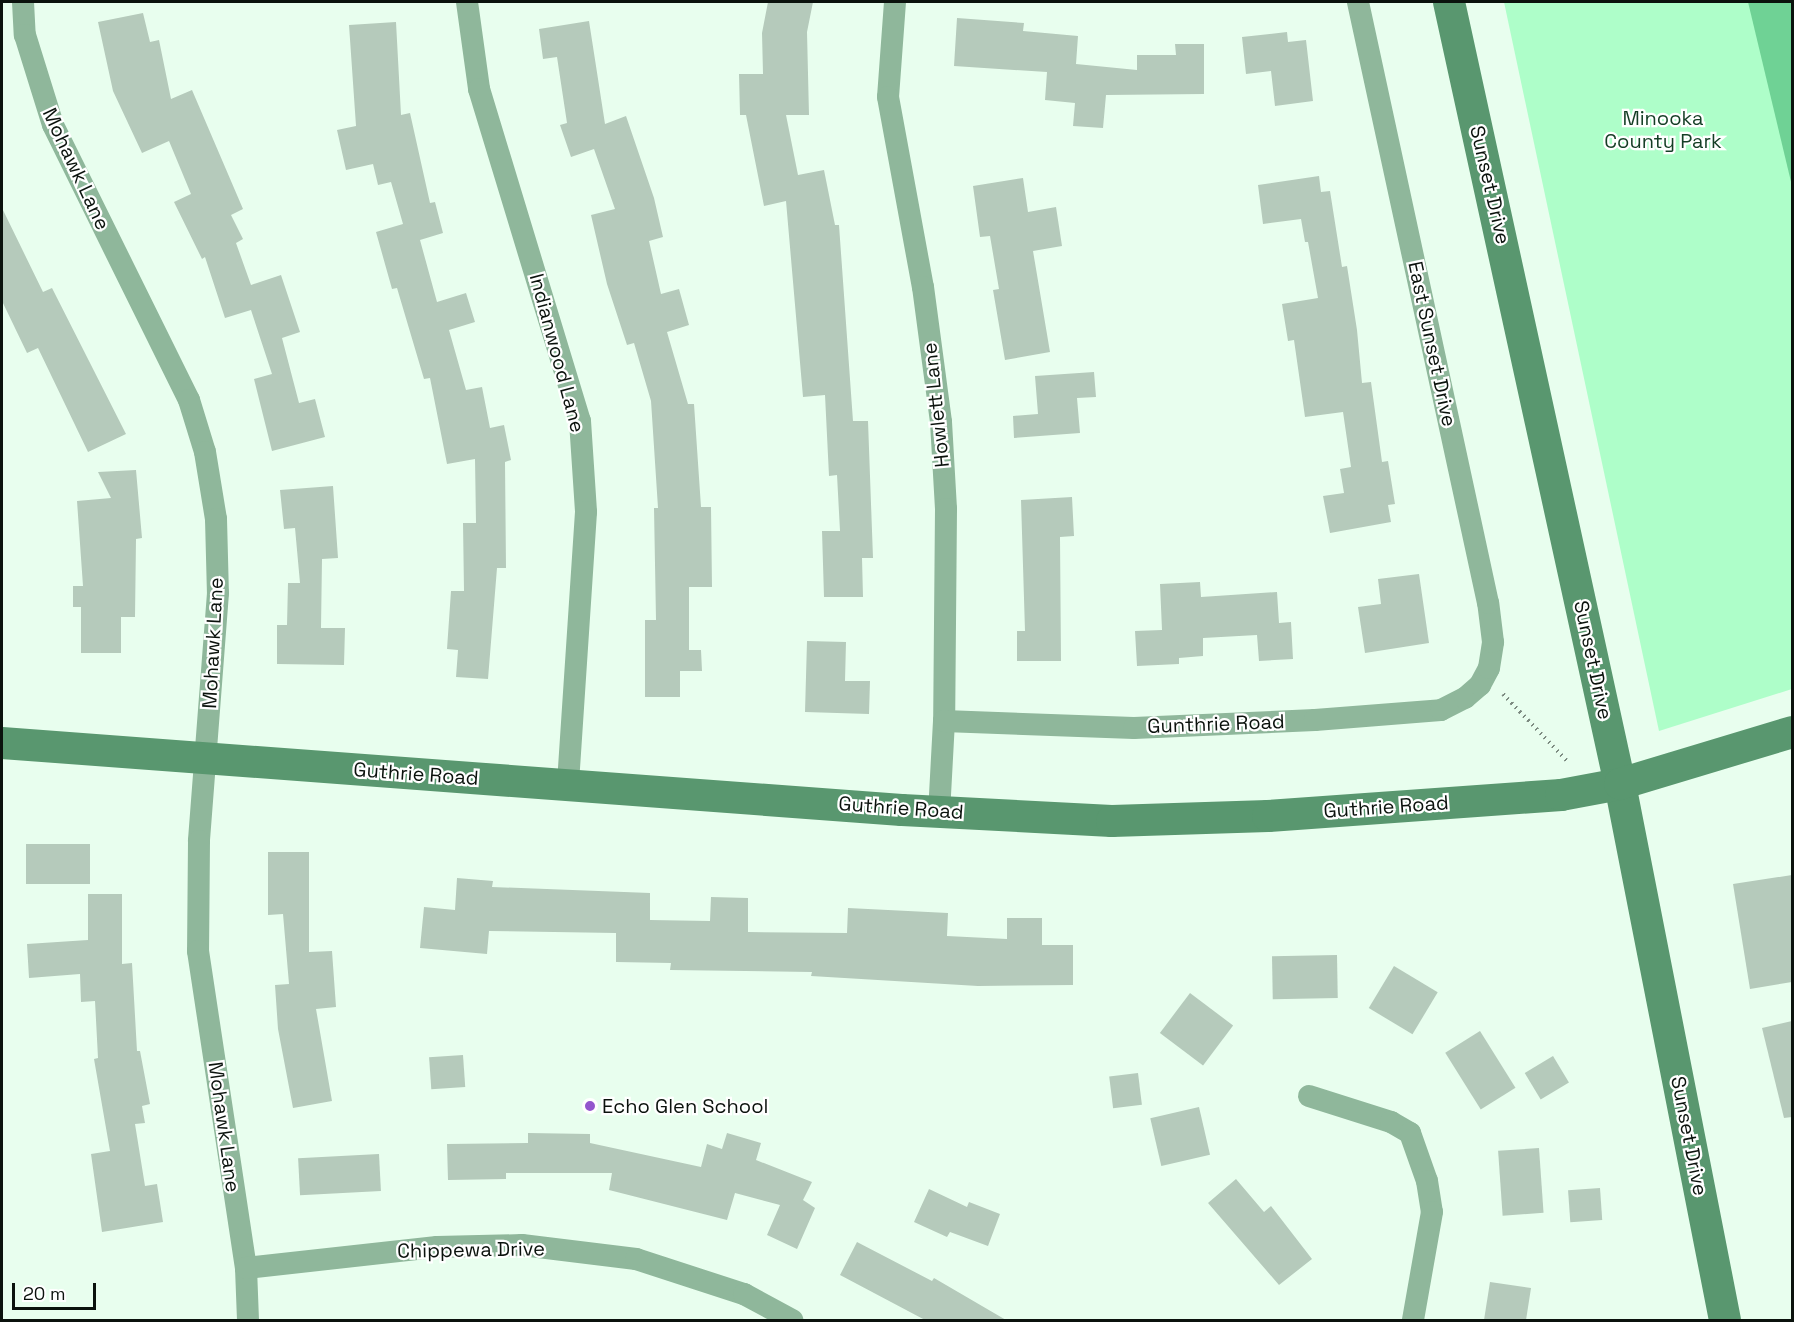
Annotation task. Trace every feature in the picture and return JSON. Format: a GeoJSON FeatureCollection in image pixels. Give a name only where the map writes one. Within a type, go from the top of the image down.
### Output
{"type":"FeatureCollection","features":[{"type":"Feature","properties":{"kind":"street","name":"Mohawk Lane"},"geometry":{"type":"LineString","coordinates":[[22,2],[25,35],[53,125],[189,400],[205,452],[216,519],[218,593],[196,897],[198,951],[246,1268],[248,1320]]}},
{"type":"Feature","properties":{"kind":"street","name":"Indianwood Lane"},"geometry":{"type":"LineString","coordinates":[[467,2],[479,89],[580,421],[586,512],[568,785]]}},
{"type":"Feature","properties":{"kind":"street","name":"Howlett Lane"},"geometry":{"type":"LineString","coordinates":[[895,2],[888,97],[923,287],[941,422],[946,509],[944,721],[939,812]]}},
{"type":"Feature","properties":{"kind":"street","name":"East Sunset Drive"},"geometry":{"type":"LineString","coordinates":[[1358,2],[1488,603],[1493,642],[1483,680]]}},
{"type":"Feature","properties":{"kind":"street","name":"Sunset Drive"},"geometry":{"type":"LineString","coordinates":[[1449,2],[1620,784],[1725,1320]]}},
{"type":"Feature","properties":{"kind":"street","name":"Gunthrie Road"},"geometry":{"type":"LineString","coordinates":[[944,721],[1134,728],[1315,720],[1441,710],[1465,699],[1483,680]]}},
{"type":"Feature","properties":{"kind":"street","name":"Guthrie Road"},"geometry":{"type":"LineString","coordinates":[[2,743],[939,812],[1112,821],[1268,816],[1561,795],[1620,784],[1792,732]]}},
{"type":"Feature","properties":{"kind":"street"},"geometry":{"type":"LineString","coordinates":[[1309,1096],[1391,1122],[1410,1133],[1427,1181],[1432,1212],[1413,1320]]}},
{"type":"Feature","properties":{"kind":"street","name":"Chippewa Drive"},"geometry":{"type":"LineString","coordinates":[[246,1268],[437,1246],[522,1245],[636,1259],[744,1294],[792,1320]]}},
{"type":"Feature","properties":{"kind":"path"},"geometry":{"type":"LineString","coordinates":[[1483,680],[1569,763]]}},
{"type":"Feature","properties":{"kind":"green space","name":"Minooka County Park"},"geometry":{"type":"Polygon","coordinates":[[[1504,2],[1792,2],[1792,689],[1659,731],[1504,2]]]}},
{"type":"Feature","properties":{"kind":"shaded area"},"geometry":{"type":"Polygon","coordinates":[[[1748,2],[1792,2],[1792,186],[1748,2]]]}},
{"type":"Feature","properties":{"kind":"building"},"geometry":{"type":"Polygon","coordinates":[[[768,2],[813,2],[807,32],[809,115],[786,115],[798,175],[824,170],[835,225],[839,225],[853,421],[868,421],[873,558],[862,558],[863,597],[824,597],[822,531],[840,531],[837,475],[829,476],[825,395],[803,397],[786,201],[764,206],[746,115],[740,115],[739,74],[763,74],[762,33],[768,2]]]}},
{"type":"Feature","properties":{"kind":"building"},"geometry":{"type":"Polygon","coordinates":[[[143,13],[150,42],[159,40],[171,99],[192,90],[243,209],[231,215],[243,239],[236,243],[251,285],[281,275],[300,332],[282,338],[299,403],[315,399],[325,437],[272,451],[254,379],[272,374],[251,310],[225,318],[205,257],[202,259],[174,202],[191,194],[169,141],[142,153],[113,91],[98,22],[143,13]]]}},
{"type":"Feature","properties":{"kind":"building"},"geometry":{"type":"Polygon","coordinates":[[[957,18],[1024,23],[1023,31],[1078,36],[1076,64],[1137,70],[1137,55],[1176,55],[1175,44],[1204,44],[1204,94],[1106,95],[1103,128],[1073,126],[1075,103],[1045,100],[1047,72],[954,66],[957,18]]]}},
{"type":"Feature","properties":{"kind":"building"},"geometry":{"type":"Polygon","coordinates":[[[589,21],[605,124],[626,116],[654,198],[663,237],[649,241],[661,294],[679,289],[689,325],[667,332],[688,404],[694,404],[701,507],[711,507],[712,587],[689,587],[689,650],[701,650],[702,671],[680,671],[680,697],[645,697],[645,620],[656,620],[654,508],[658,508],[651,401],[634,343],[627,345],[607,284],[591,215],[615,209],[594,149],[571,157],[560,125],[567,123],[557,57],[543,59],[539,29],[589,21]]]}},
{"type":"Feature","properties":{"kind":"building"},"geometry":{"type":"Polygon","coordinates":[[[396,22],[401,115],[410,113],[430,203],[435,202],[443,233],[420,240],[437,302],[466,293],[475,322],[449,330],[466,390],[482,387],[490,428],[504,425],[511,460],[505,462],[506,568],[497,568],[488,679],[456,677],[458,650],[447,649],[451,591],[464,591],[463,523],[476,523],[475,459],[447,464],[430,378],[424,379],[397,288],[392,289],[376,232],[403,224],[391,182],[378,185],[373,164],[346,170],[337,130],[356,126],[349,25],[396,22]]]}},
{"type":"Feature","properties":{"kind":"building"},"geometry":{"type":"Polygon","coordinates":[[[1287,32],[1288,42],[1306,40],[1313,101],[1275,106],[1271,71],[1246,74],[1242,37],[1287,32]]]}},
{"type":"Feature","properties":{"kind":"building"},"geometry":{"type":"Polygon","coordinates":[[[1319,176],[1321,192],[1330,191],[1342,267],[1347,266],[1362,383],[1371,382],[1382,462],[1388,461],[1395,504],[1388,505],[1391,522],[1330,533],[1323,496],[1344,493],[1340,469],[1351,467],[1343,412],[1305,417],[1294,340],[1288,341],[1282,304],[1318,298],[1308,242],[1305,242],[1301,219],[1263,224],[1258,185],[1319,176]]]}},
{"type":"Feature","properties":{"kind":"building"},"geometry":{"type":"Polygon","coordinates":[[[1023,178],[1028,212],[1056,207],[1062,246],[1033,251],[1050,352],[1005,360],[993,290],[999,289],[990,236],[980,237],[973,186],[1023,178]]]}},
{"type":"Feature","properties":{"kind":"building"},"geometry":{"type":"Polygon","coordinates":[[[2,208],[43,292],[52,288],[126,434],[88,452],[38,348],[27,353],[2,301],[2,208]]]}},
{"type":"Feature","properties":{"kind":"building"},"geometry":{"type":"Polygon","coordinates":[[[1094,372],[1096,397],[1077,398],[1080,433],[1014,438],[1013,416],[1038,414],[1035,376],[1094,372]]]}},
{"type":"Feature","properties":{"kind":"building"},"geometry":{"type":"Polygon","coordinates":[[[136,470],[142,538],[136,539],[135,617],[121,617],[121,653],[81,653],[81,607],[73,607],[73,586],[83,586],[77,501],[111,498],[98,472],[136,470]]]}},
{"type":"Feature","properties":{"kind":"building"},"geometry":{"type":"Polygon","coordinates":[[[333,486],[338,558],[322,559],[321,628],[345,628],[344,665],[277,664],[277,625],[287,625],[288,583],[300,583],[295,528],[284,529],[280,490],[333,486]]]}},
{"type":"Feature","properties":{"kind":"building"},"geometry":{"type":"Polygon","coordinates":[[[1072,497],[1074,536],[1060,537],[1061,661],[1017,661],[1017,631],[1025,631],[1021,500],[1072,497]]]}},
{"type":"Feature","properties":{"kind":"building"},"geometry":{"type":"Polygon","coordinates":[[[1419,574],[1429,643],[1365,653],[1358,607],[1381,604],[1378,579],[1419,574]]]}},
{"type":"Feature","properties":{"kind":"building"},"geometry":{"type":"Polygon","coordinates":[[[1200,582],[1201,597],[1277,592],[1279,623],[1291,622],[1293,659],[1259,661],[1257,635],[1203,638],[1203,656],[1179,658],[1179,664],[1137,666],[1135,631],[1162,630],[1160,584],[1200,582]]]}},
{"type":"Feature","properties":{"kind":"building"},"geometry":{"type":"Polygon","coordinates":[[[807,641],[846,642],[845,681],[870,681],[869,714],[805,712],[807,641]]]}},
{"type":"Feature","properties":{"kind":"building"},"geometry":{"type":"Polygon","coordinates":[[[26,844],[90,844],[90,884],[26,884],[26,844]]]}},
{"type":"Feature","properties":{"kind":"building"},"geometry":{"type":"Polygon","coordinates":[[[268,852],[309,852],[309,952],[332,951],[336,1007],[316,1009],[332,1101],[293,1108],[278,1029],[275,985],[289,984],[283,914],[268,915],[268,852]]]}},
{"type":"Feature","properties":{"kind":"building"},"geometry":{"type":"Polygon","coordinates":[[[1792,875],[1792,982],[1750,989],[1733,884],[1792,875]]]}},
{"type":"Feature","properties":{"kind":"building"},"geometry":{"type":"Polygon","coordinates":[[[457,878],[493,881],[492,887],[650,893],[650,920],[710,921],[711,897],[748,898],[748,932],[847,933],[848,908],[948,913],[947,936],[1007,939],[1007,918],[1042,918],[1042,945],[1073,945],[1073,985],[978,986],[811,976],[812,972],[670,970],[671,963],[616,962],[616,933],[489,931],[487,954],[420,948],[424,907],[455,910],[457,878]]]}},
{"type":"Feature","properties":{"kind":"building"},"geometry":{"type":"Polygon","coordinates":[[[88,894],[122,894],[122,964],[132,963],[137,1051],[140,1051],[150,1104],[142,1106],[145,1123],[135,1124],[145,1186],[157,1184],[163,1222],[102,1232],[91,1154],[110,1151],[94,1059],[98,1058],[95,1001],[81,1002],[80,974],[29,978],[27,944],[88,940],[88,894]]]}},
{"type":"Feature","properties":{"kind":"building"},"geometry":{"type":"Polygon","coordinates":[[[1337,955],[1338,998],[1273,999],[1272,956],[1337,955]]]}},
{"type":"Feature","properties":{"kind":"building"},"geometry":{"type":"Polygon","coordinates":[[[1394,966],[1438,992],[1412,1034],[1369,1008],[1394,966]]]}},
{"type":"Feature","properties":{"kind":"building"},"geometry":{"type":"Polygon","coordinates":[[[1190,993],[1233,1025],[1203,1065],[1160,1033],[1190,993]]]}},
{"type":"Feature","properties":{"kind":"building"},"geometry":{"type":"Polygon","coordinates":[[[1792,1021],[1792,1117],[1784,1118],[1762,1028],[1792,1021]]]}},
{"type":"Feature","properties":{"kind":"building"},"geometry":{"type":"Polygon","coordinates":[[[1480,1031],[1516,1088],[1481,1110],[1445,1053],[1480,1031]]]}},
{"type":"Feature","properties":{"kind":"building"},"geometry":{"type":"Polygon","coordinates":[[[463,1055],[465,1087],[431,1089],[429,1057],[463,1055]]]}},
{"type":"Feature","properties":{"kind":"building"},"geometry":{"type":"Polygon","coordinates":[[[1553,1056],[1569,1083],[1541,1100],[1525,1073],[1553,1056]]]}},
{"type":"Feature","properties":{"kind":"building"},"geometry":{"type":"Polygon","coordinates":[[[1138,1073],[1142,1105],[1113,1108],[1109,1077],[1138,1073]]]}},
{"type":"Feature","properties":{"kind":"building"},"geometry":{"type":"Polygon","coordinates":[[[1199,1107],[1210,1155],[1161,1166],[1150,1118],[1199,1107]]]}},
{"type":"Feature","properties":{"kind":"building"},"geometry":{"type":"Polygon","coordinates":[[[528,1133],[590,1134],[590,1143],[701,1167],[707,1144],[722,1149],[727,1133],[761,1143],[756,1160],[812,1182],[803,1200],[815,1208],[797,1249],[767,1235],[780,1205],[735,1193],[727,1220],[609,1190],[612,1173],[506,1173],[506,1179],[448,1180],[447,1144],[528,1143],[528,1133]]]}},
{"type":"Feature","properties":{"kind":"building"},"geometry":{"type":"Polygon","coordinates":[[[1539,1148],[1544,1213],[1503,1216],[1498,1151],[1539,1148]]]}},
{"type":"Feature","properties":{"kind":"building"},"geometry":{"type":"Polygon","coordinates":[[[379,1154],[381,1191],[300,1195],[298,1158],[379,1154]]]}},
{"type":"Feature","properties":{"kind":"building"},"geometry":{"type":"Polygon","coordinates":[[[1236,1179],[1264,1212],[1271,1206],[1312,1259],[1279,1285],[1208,1203],[1236,1179]]]}},
{"type":"Feature","properties":{"kind":"building"},"geometry":{"type":"Polygon","coordinates":[[[1600,1188],[1602,1220],[1570,1222],[1568,1190],[1600,1188]]]}},
{"type":"Feature","properties":{"kind":"building"},"geometry":{"type":"Polygon","coordinates":[[[929,1189],[967,1207],[969,1202],[1000,1214],[988,1246],[950,1232],[947,1237],[914,1222],[929,1189]]]}},
{"type":"Feature","properties":{"kind":"building"},"geometry":{"type":"Polygon","coordinates":[[[857,1242],[932,1281],[934,1278],[1006,1320],[925,1320],[840,1275],[857,1242]]]}},
{"type":"Feature","properties":{"kind":"building"},"geometry":{"type":"Polygon","coordinates":[[[1490,1282],[1531,1288],[1526,1320],[1484,1320],[1490,1282]]]}},
{"type":"Feature","properties":{"kind":"place","name":"Echo Glen School"},"geometry":{"type":"Point","coordinates":[590,1106]}}]}
